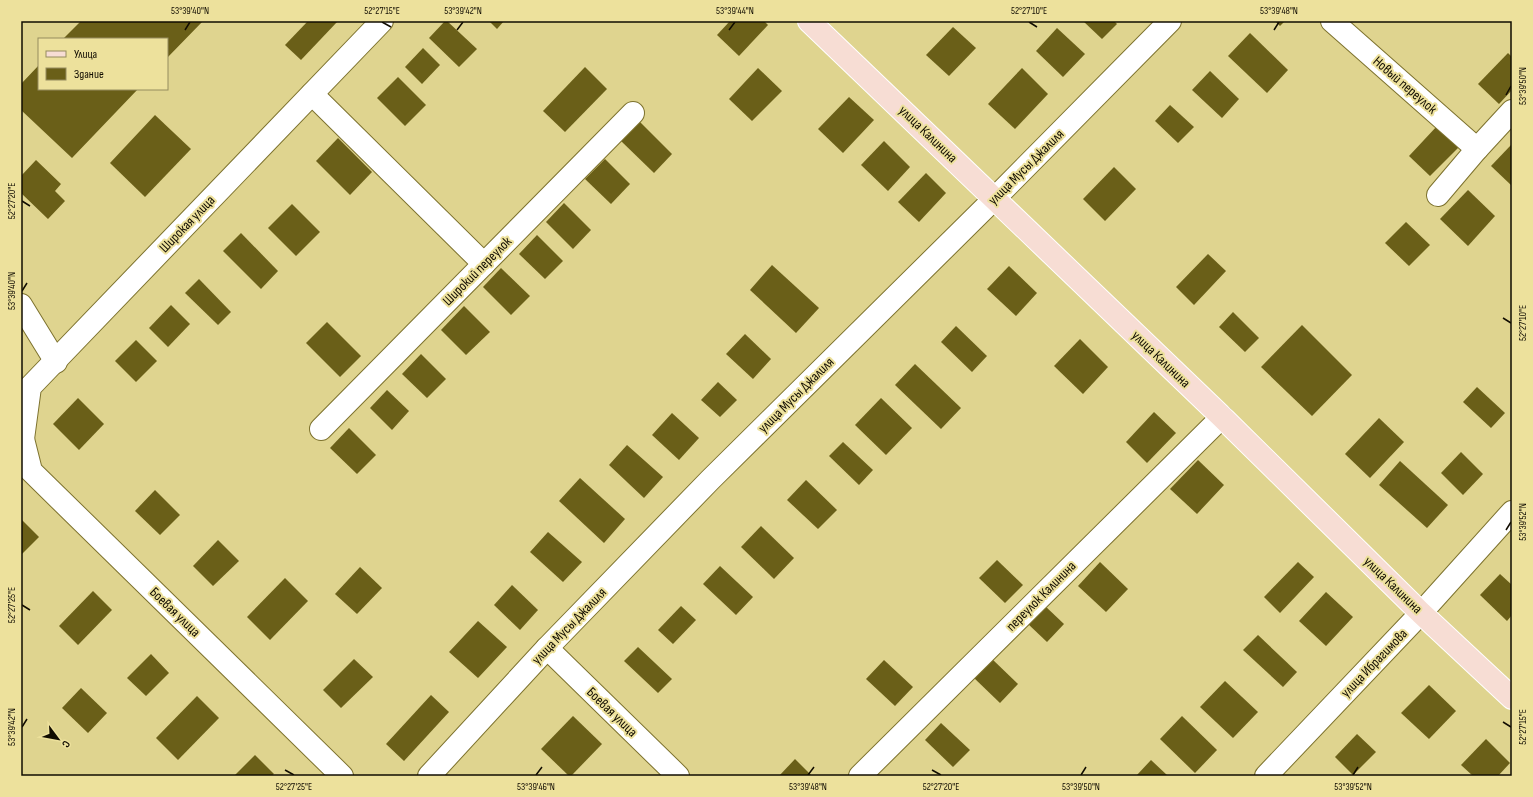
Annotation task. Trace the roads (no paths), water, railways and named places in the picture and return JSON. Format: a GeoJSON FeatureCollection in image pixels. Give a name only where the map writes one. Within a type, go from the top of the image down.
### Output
{"type":"FeatureCollection","features":[{"type":"Feature","properties":{"kind":"main road","name":"улица Калинина"},"geometry":{"type":"LineString","coordinates":[[809,21],[995,198],[1422,613],[1512,698]]}},
{"type":"Feature","properties":{"kind":"street","name":"Широкая улица"},"geometry":{"type":"LineString","coordinates":[[22,440],[30,387],[56,362],[382,21]]}},
{"type":"Feature","properties":{"kind":"street","name":"улица Мусы Джалиля"},"geometry":{"type":"LineString","coordinates":[[429,776],[547,648],[710,480],[995,198],[1170,21]]}},
{"type":"Feature","properties":{"kind":"street","name":"Новый переулок"},"geometry":{"type":"LineString","coordinates":[[1332,21],[1477,149]]}},
{"type":"Feature","properties":{"kind":"street"},"geometry":{"type":"LineString","coordinates":[[312,94],[484,264]]}},
{"type":"Feature","properties":{"kind":"street"},"geometry":{"type":"LineString","coordinates":[[1438,195],[1512,111]]}},
{"type":"Feature","properties":{"kind":"street","name":"Широкий переулок"},"geometry":{"type":"LineString","coordinates":[[321,429],[633,113]]}},
{"type":"Feature","properties":{"kind":"street"},"geometry":{"type":"LineString","coordinates":[[21,305],[56,362]]}},
{"type":"Feature","properties":{"kind":"street","name":"переулок Калинина"},"geometry":{"type":"LineString","coordinates":[[860,776],[1222,417]]}},
{"type":"Feature","properties":{"kind":"street","name":"Боевая улица"},"geometry":{"type":"LineString","coordinates":[[22,440],[31,471],[342,776]]}},
{"type":"Feature","properties":{"kind":"street","name":"улица Ибрагимова"},"geometry":{"type":"LineString","coordinates":[[1266,776],[1422,613],[1512,512]]}},
{"type":"Feature","properties":{"kind":"street","name":"Боевая улица"},"geometry":{"type":"LineString","coordinates":[[547,648],[678,776]]}}]}
